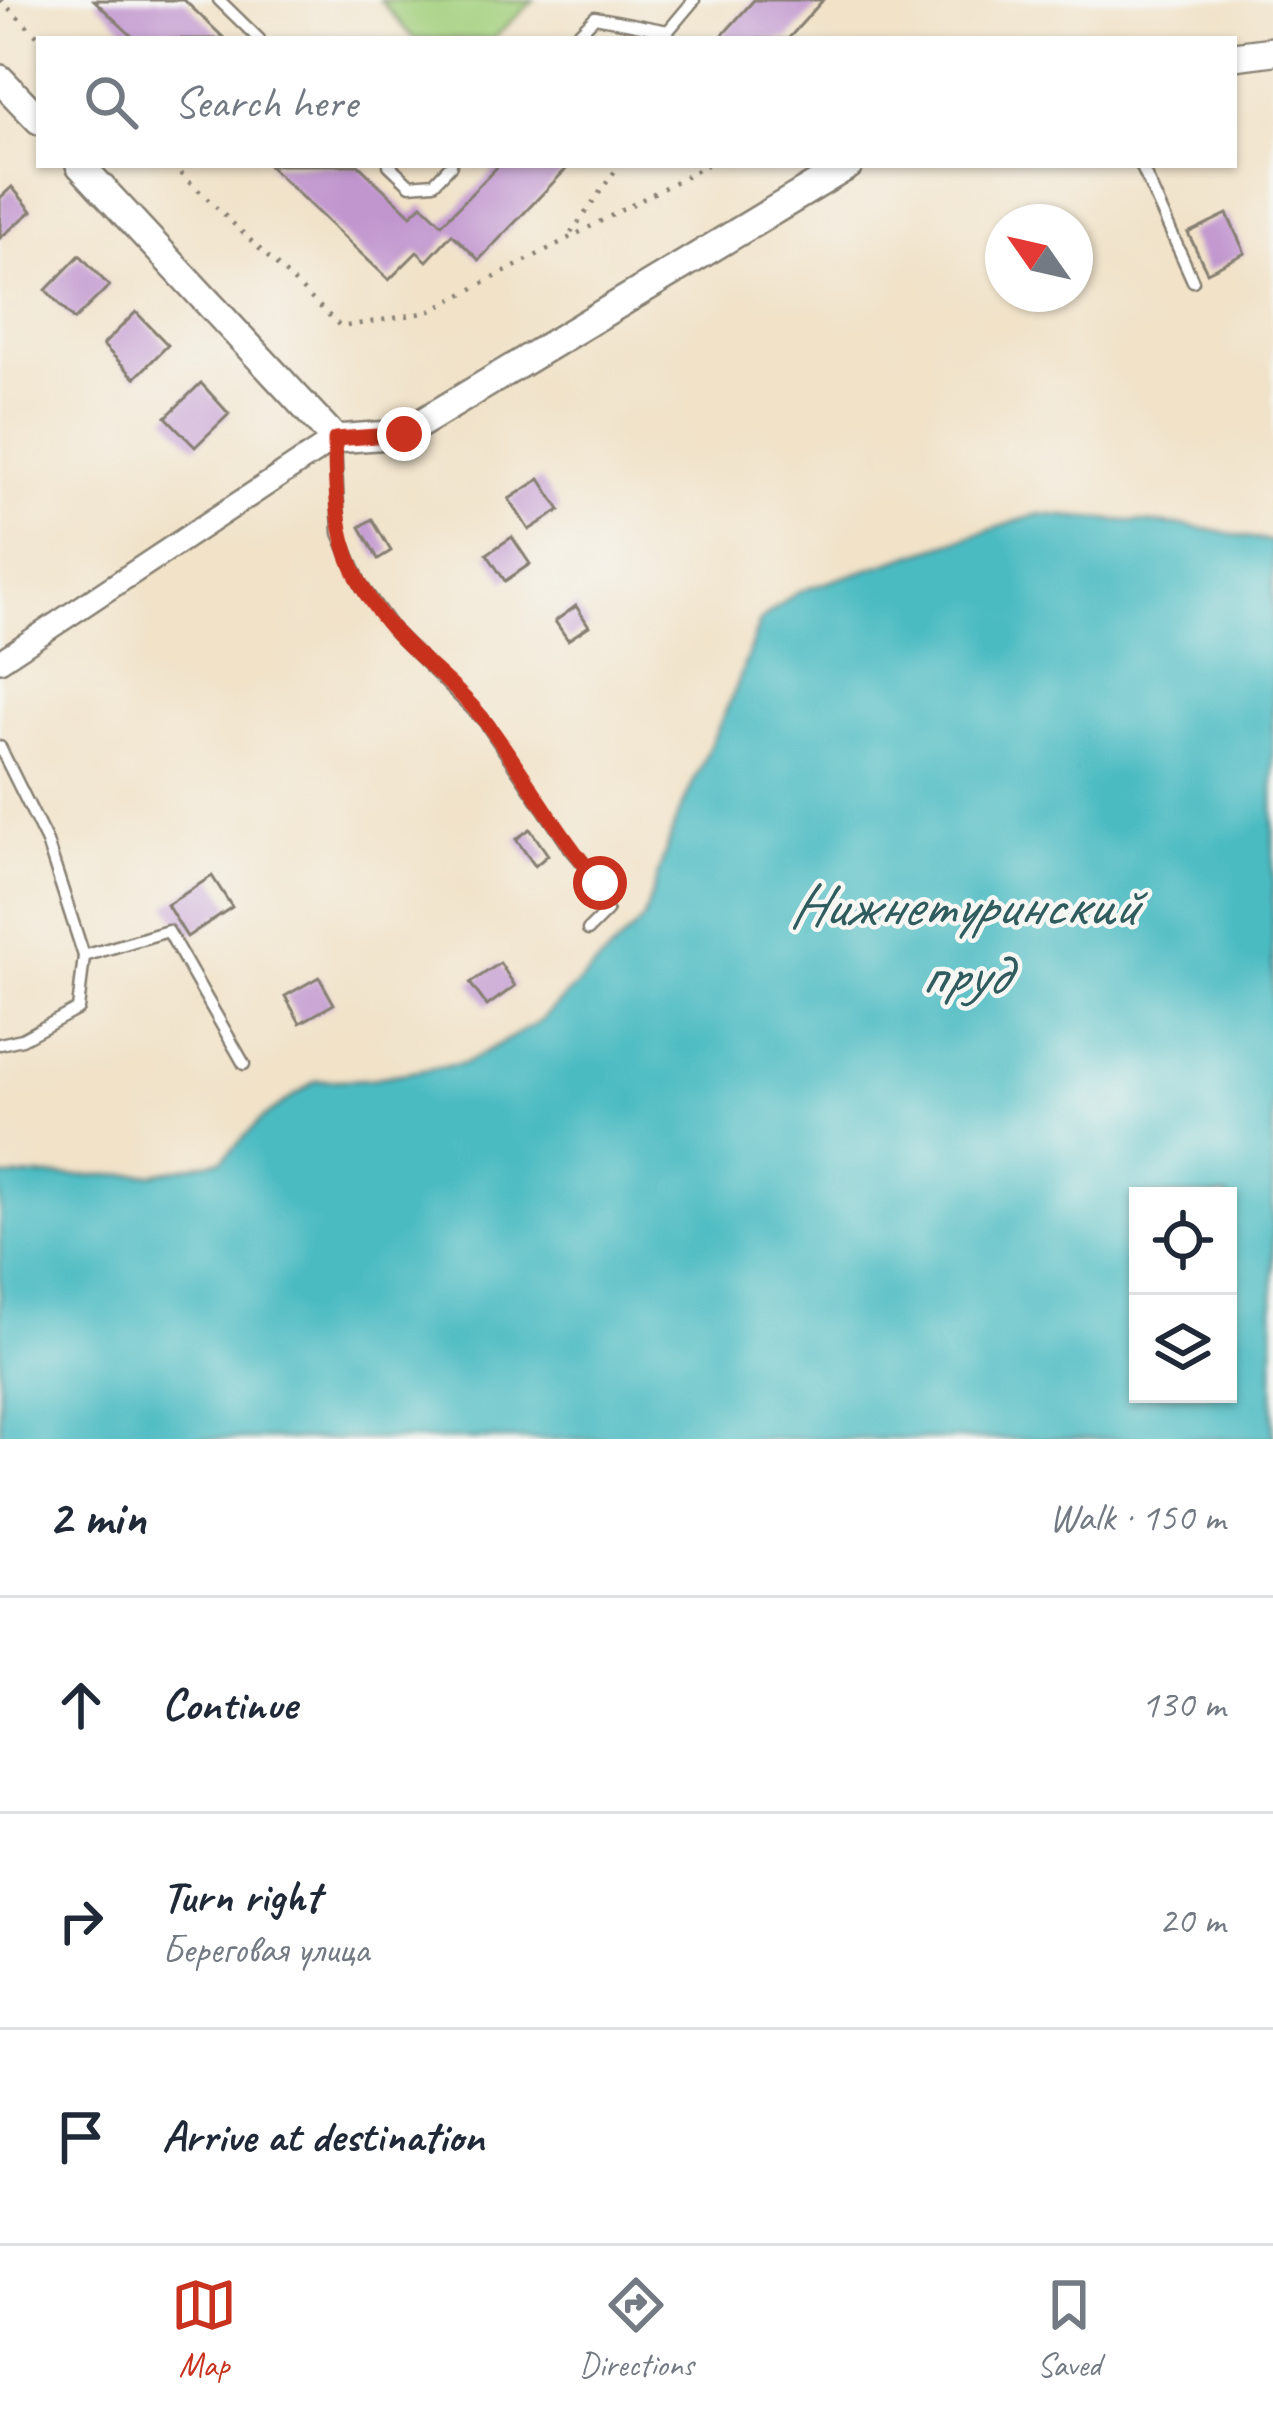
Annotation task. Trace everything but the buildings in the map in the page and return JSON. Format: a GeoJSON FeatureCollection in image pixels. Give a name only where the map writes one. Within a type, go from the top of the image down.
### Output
{"type":"FeatureCollection","features":[{"type":"Feature","properties":{"kind":"street"},"geometry":{"type":"LineString","coordinates":[[1237,56],[1273,51]]}},
{"type":"Feature","properties":{"kind":"street"},"geometry":{"type":"LineString","coordinates":[[0,79],[36,118]]}},
{"type":"Feature","properties":{"kind":"street"},"geometry":{"type":"LineString","coordinates":[[83,168],[335,439]]}},
{"type":"Feature","properties":{"kind":"street"},"geometry":{"type":"LineString","coordinates":[[0,661],[335,439],[404,434],[844,168]]}},
{"type":"Feature","properties":{"kind":"lane"},"geometry":{"type":"LineString","coordinates":[[219,0],[256,36]]}},
{"type":"Feature","properties":{"kind":"lane"},"geometry":{"type":"LineString","coordinates":[[576,36],[595,17],[668,31],[694,0]]}},
{"type":"Feature","properties":{"kind":"lane"},"geometry":{"type":"LineString","coordinates":[[392,168],[410,185],[434,183],[448,168]]}},
{"type":"Feature","properties":{"kind":"lane"},"geometry":{"type":"LineString","coordinates":[[1142,168],[1193,281]]}},
{"type":"Feature","properties":{"kind":"lane"},"geometry":{"type":"LineString","coordinates":[[335,439],[339,532],[361,585],[395,632],[485,722],[569,848],[600,883],[607,911],[588,930]]}},
{"type":"Feature","properties":{"kind":"lane"},"geometry":{"type":"LineString","coordinates":[[0,747],[47,842],[84,956],[78,1009],[22,1039],[0,1044]]}},
{"type":"Feature","properties":{"kind":"lane"},"geometry":{"type":"LineString","coordinates":[[84,956],[167,931],[244,1064]]}},
{"type":"Feature","properties":{"kind":"path"},"geometry":{"type":"LineString","coordinates":[[0,0],[38,36]]}},
{"type":"Feature","properties":{"kind":"path"},"geometry":{"type":"LineString","coordinates":[[175,168],[341,327],[429,312],[701,168]]}},
{"type":"Feature","properties":{"kind":"path"},"geometry":{"type":"LineString","coordinates":[[568,238],[617,168]]}},
{"type":"Feature","properties":{"kind":"green space"},"geometry":{"type":"Polygon","coordinates":[[[380,0],[534,0],[496,36],[411,36],[380,0]]]}},
{"type":"Feature","properties":{"kind":"water","name":"Нижнетуринский пруд"},"geometry":{"type":"Polygon","coordinates":[[[1039,514],[1189,526],[1273,542],[1273,1439],[0,1439],[0,1177],[155,1174],[222,1160],[262,1119],[315,1081],[370,1079],[465,1063],[539,1022],[643,920],[675,823],[736,688],[760,621],[797,592],[1039,514]]]}},
{"type":"Feature","properties":{"kind":"route"},"geometry":{"type":"LineString","coordinates":[[404,434],[335,439],[339,532],[361,585],[395,632],[485,722],[569,848],[600,883]]}}]}
